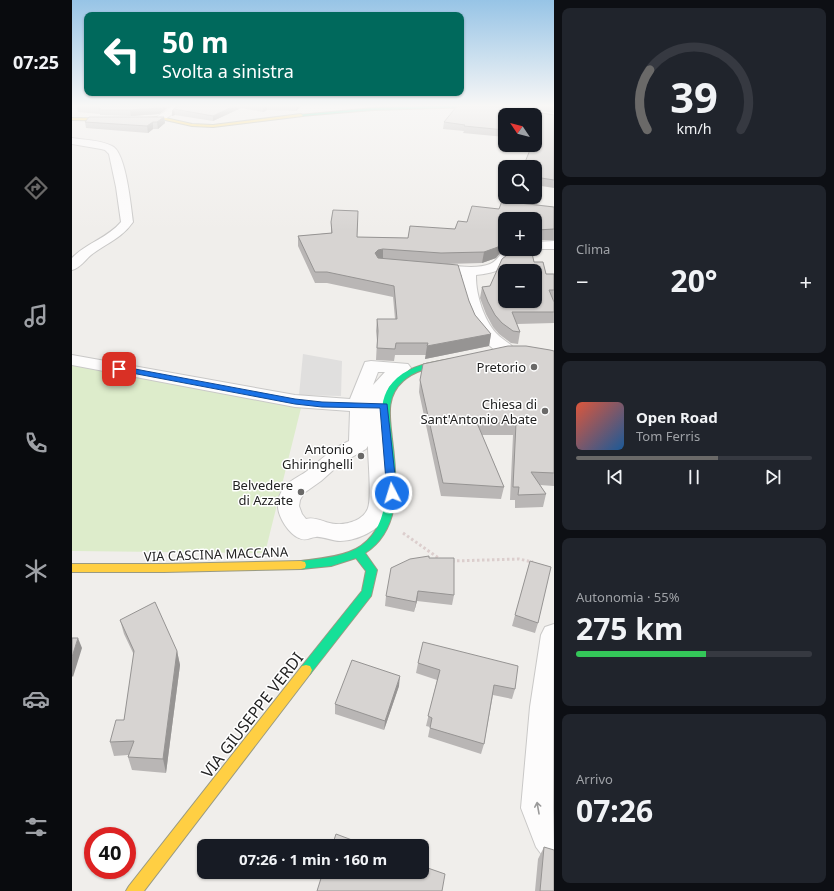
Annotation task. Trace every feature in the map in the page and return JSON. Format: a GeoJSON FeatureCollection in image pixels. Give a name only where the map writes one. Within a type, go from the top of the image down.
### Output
{"type":"FeatureCollection","features":[{"type":"Feature","properties":{"kind":"street"},"geometry":{"type":"LineString","coordinates":[[72,266],[86,252],[105,242],[122,230],[127,222],[122,187],[114,153],[110,148],[104,147]]}},
{"type":"Feature","properties":{"kind":"street"},"geometry":{"type":"LineString","coordinates":[[542,246],[554,245]]}},
{"type":"Feature","properties":{"kind":"street"},"geometry":{"type":"LineString","coordinates":[[422,268],[470,271],[485,269],[496,266],[505,256]]}},
{"type":"Feature","properties":{"kind":"street"},"geometry":{"type":"LineString","coordinates":[[470,271],[467,275],[470,297],[488,334],[504,351]]}},
{"type":"Feature","properties":{"kind":"street"},"geometry":{"type":"LineString","coordinates":[[373,406],[380,499],[378,512],[372,520],[352,532],[337,533],[323,531],[311,526],[306,532],[296,524],[290,516],[289,506],[294,490],[314,476],[334,458],[359,444],[373,406],[388,394],[399,380],[416,368],[462,359]]}},
{"type":"Feature","properties":{"kind":"street"},"geometry":{"type":"LineString","coordinates":[[72,360],[295,401],[322,404],[373,406]]}},
{"type":"Feature","properties":{"kind":"street"},"geometry":{"type":"LineString","coordinates":[[359,554],[373,543],[385,526],[390,509],[392,493],[373,406]]}},
{"type":"Feature","properties":{"kind":"street","name":"VIA CASCINA MACCANA"},"geometry":{"type":"LineString","coordinates":[[72,568],[160,570],[325,564],[359,554]]}},
{"type":"Feature","properties":{"kind":"street","name":"VIA GIUSEPPE VERDI"},"geometry":{"type":"LineString","coordinates":[[134,891],[367,593],[372,570],[359,554]]}},
{"type":"Feature","properties":{"kind":"street"},"geometry":{"type":"LineString","coordinates":[[554,635],[544,707],[537,808],[547,836],[554,843]]}},
{"type":"Feature","properties":{"kind":"path"},"geometry":{"type":"LineString","coordinates":[[386,522],[444,562]]}},
{"type":"Feature","properties":{"kind":"path"},"geometry":{"type":"LineString","coordinates":[[451,561],[519,559],[540,564]]}},
{"type":"Feature","properties":{"kind":"green space"},"geometry":{"type":"Polygon","coordinates":[[[72,365],[301,408],[265,553],[72,551],[72,365]]]}},
{"type":"Feature","properties":{"kind":"shaded area"},"geometry":{"type":"Polygon","coordinates":[[[303,354],[342,361],[341,396],[299,395],[303,354]]]}},
{"type":"Feature","properties":{"kind":"building"},"geometry":{"type":"Polygon","coordinates":[[[542,147],[554,147],[554,180],[542,178],[542,160],[526,160],[529,152],[542,152],[542,147]]]}},
{"type":"Feature","properties":{"kind":"building"},"geometry":{"type":"Polygon","coordinates":[[[501,204],[528,204],[554,207],[554,229],[542,230],[542,212],[498,212],[498,247],[484,252],[441,253],[383,249],[378,250],[375,253],[378,258],[458,265],[475,315],[491,334],[427,346],[428,343],[396,343],[395,349],[377,348],[377,319],[397,319],[394,286],[327,272],[315,272],[298,236],[332,233],[331,222],[333,210],[358,211],[357,237],[408,238],[410,226],[455,229],[458,221],[467,222],[472,206],[499,209],[501,204]]]}},
{"type":"Feature","properties":{"kind":"building"},"geometry":{"type":"Polygon","coordinates":[[[506,256],[533,256],[534,262],[543,262],[546,274],[554,274],[554,290],[549,290],[554,302],[554,312],[512,312],[520,332],[513,331],[502,323],[495,315],[482,287],[490,286],[498,268],[498,308],[542,308],[542,264],[500,264],[506,256]]]}},
{"type":"Feature","properties":{"kind":"building"},"geometry":{"type":"Polygon","coordinates":[[[508,346],[526,346],[554,351],[554,473],[531,472],[546,494],[518,495],[519,487],[513,487],[516,423],[477,423],[504,487],[443,483],[420,380],[423,364],[508,346]]]}},
{"type":"Feature","properties":{"kind":"building"},"geometry":{"type":"Polygon","coordinates":[[[429,556],[429,558],[454,558],[454,595],[418,591],[416,602],[386,596],[391,568],[410,559],[429,556]]]}},
{"type":"Feature","properties":{"kind":"building"},"geometry":{"type":"Polygon","coordinates":[[[530,561],[551,567],[538,623],[515,615],[530,561]]]}},
{"type":"Feature","properties":{"kind":"building"},"geometry":{"type":"Polygon","coordinates":[[[155,602],[177,651],[163,759],[128,757],[134,741],[110,742],[116,720],[124,720],[134,651],[120,620],[155,602]]]}},
{"type":"Feature","properties":{"kind":"building"},"geometry":{"type":"Polygon","coordinates":[[[72,638],[78,638],[72,657],[72,638]]]}},
{"type":"Feature","properties":{"kind":"building"},"geometry":{"type":"Polygon","coordinates":[[[423,642],[518,666],[515,689],[494,685],[484,744],[430,728],[432,718],[428,716],[440,670],[418,663],[423,642]]]}},
{"type":"Feature","properties":{"kind":"building"},"geometry":{"type":"Polygon","coordinates":[[[352,660],[400,676],[385,721],[335,704],[352,660]]]}},
{"type":"Feature","properties":{"kind":"building"},"geometry":{"type":"Polygon","coordinates":[[[336,834],[349,839],[334,839],[336,834]]]}},
{"type":"Feature","properties":{"kind":"building"},"geometry":{"type":"Polygon","coordinates":[[[544,847],[554,850],[554,891],[540,891],[544,847]]]}},
{"type":"Feature","properties":{"kind":"building"},"geometry":{"type":"Polygon","coordinates":[[[429,868],[445,874],[442,891],[317,891],[321,879],[429,879],[429,868]]]}},
{"type":"Feature","properties":{"kind":"traffic: fast"},"geometry":{"type":"LineString","coordinates":[[301,565],[331,562],[354,555],[370,545],[382,531],[388,513],[391,492],[391,468],[385,418],[385,405],[387,399],[399,380],[412,371],[451,361]]}},
{"type":"Feature","properties":{"kind":"traffic: fast"},"geometry":{"type":"LineString","coordinates":[[306,670],[367,593],[372,570],[359,554]]}},
{"type":"Feature","properties":{"kind":"traffic: slow"},"geometry":{"type":"LineString","coordinates":[[72,568],[164,568],[301,565]]}},
{"type":"Feature","properties":{"kind":"traffic: slow"},"geometry":{"type":"LineString","coordinates":[[134,891],[306,670]]}},
{"type":"Feature","properties":{"kind":"place","name":"Pretorio"},"geometry":{"type":"Point","coordinates":[534,367]}},
{"type":"Feature","properties":{"kind":"place","name":"Chiesa di Sant'Antonio Abate"},"geometry":{"type":"Point","coordinates":[545,411]}},
{"type":"Feature","properties":{"kind":"place","name":"Antonio Ghiringhelli"},"geometry":{"type":"Point","coordinates":[361,456]}},
{"type":"Feature","properties":{"kind":"place","name":"Belvedere di Azzate"},"geometry":{"type":"Point","coordinates":[301,492]}},
{"type":"Feature","properties":{"kind":"route"},"geometry":{"type":"LineString","coordinates":[[119,369],[295,401],[322,404],[384,406],[392,493]]}}]}
